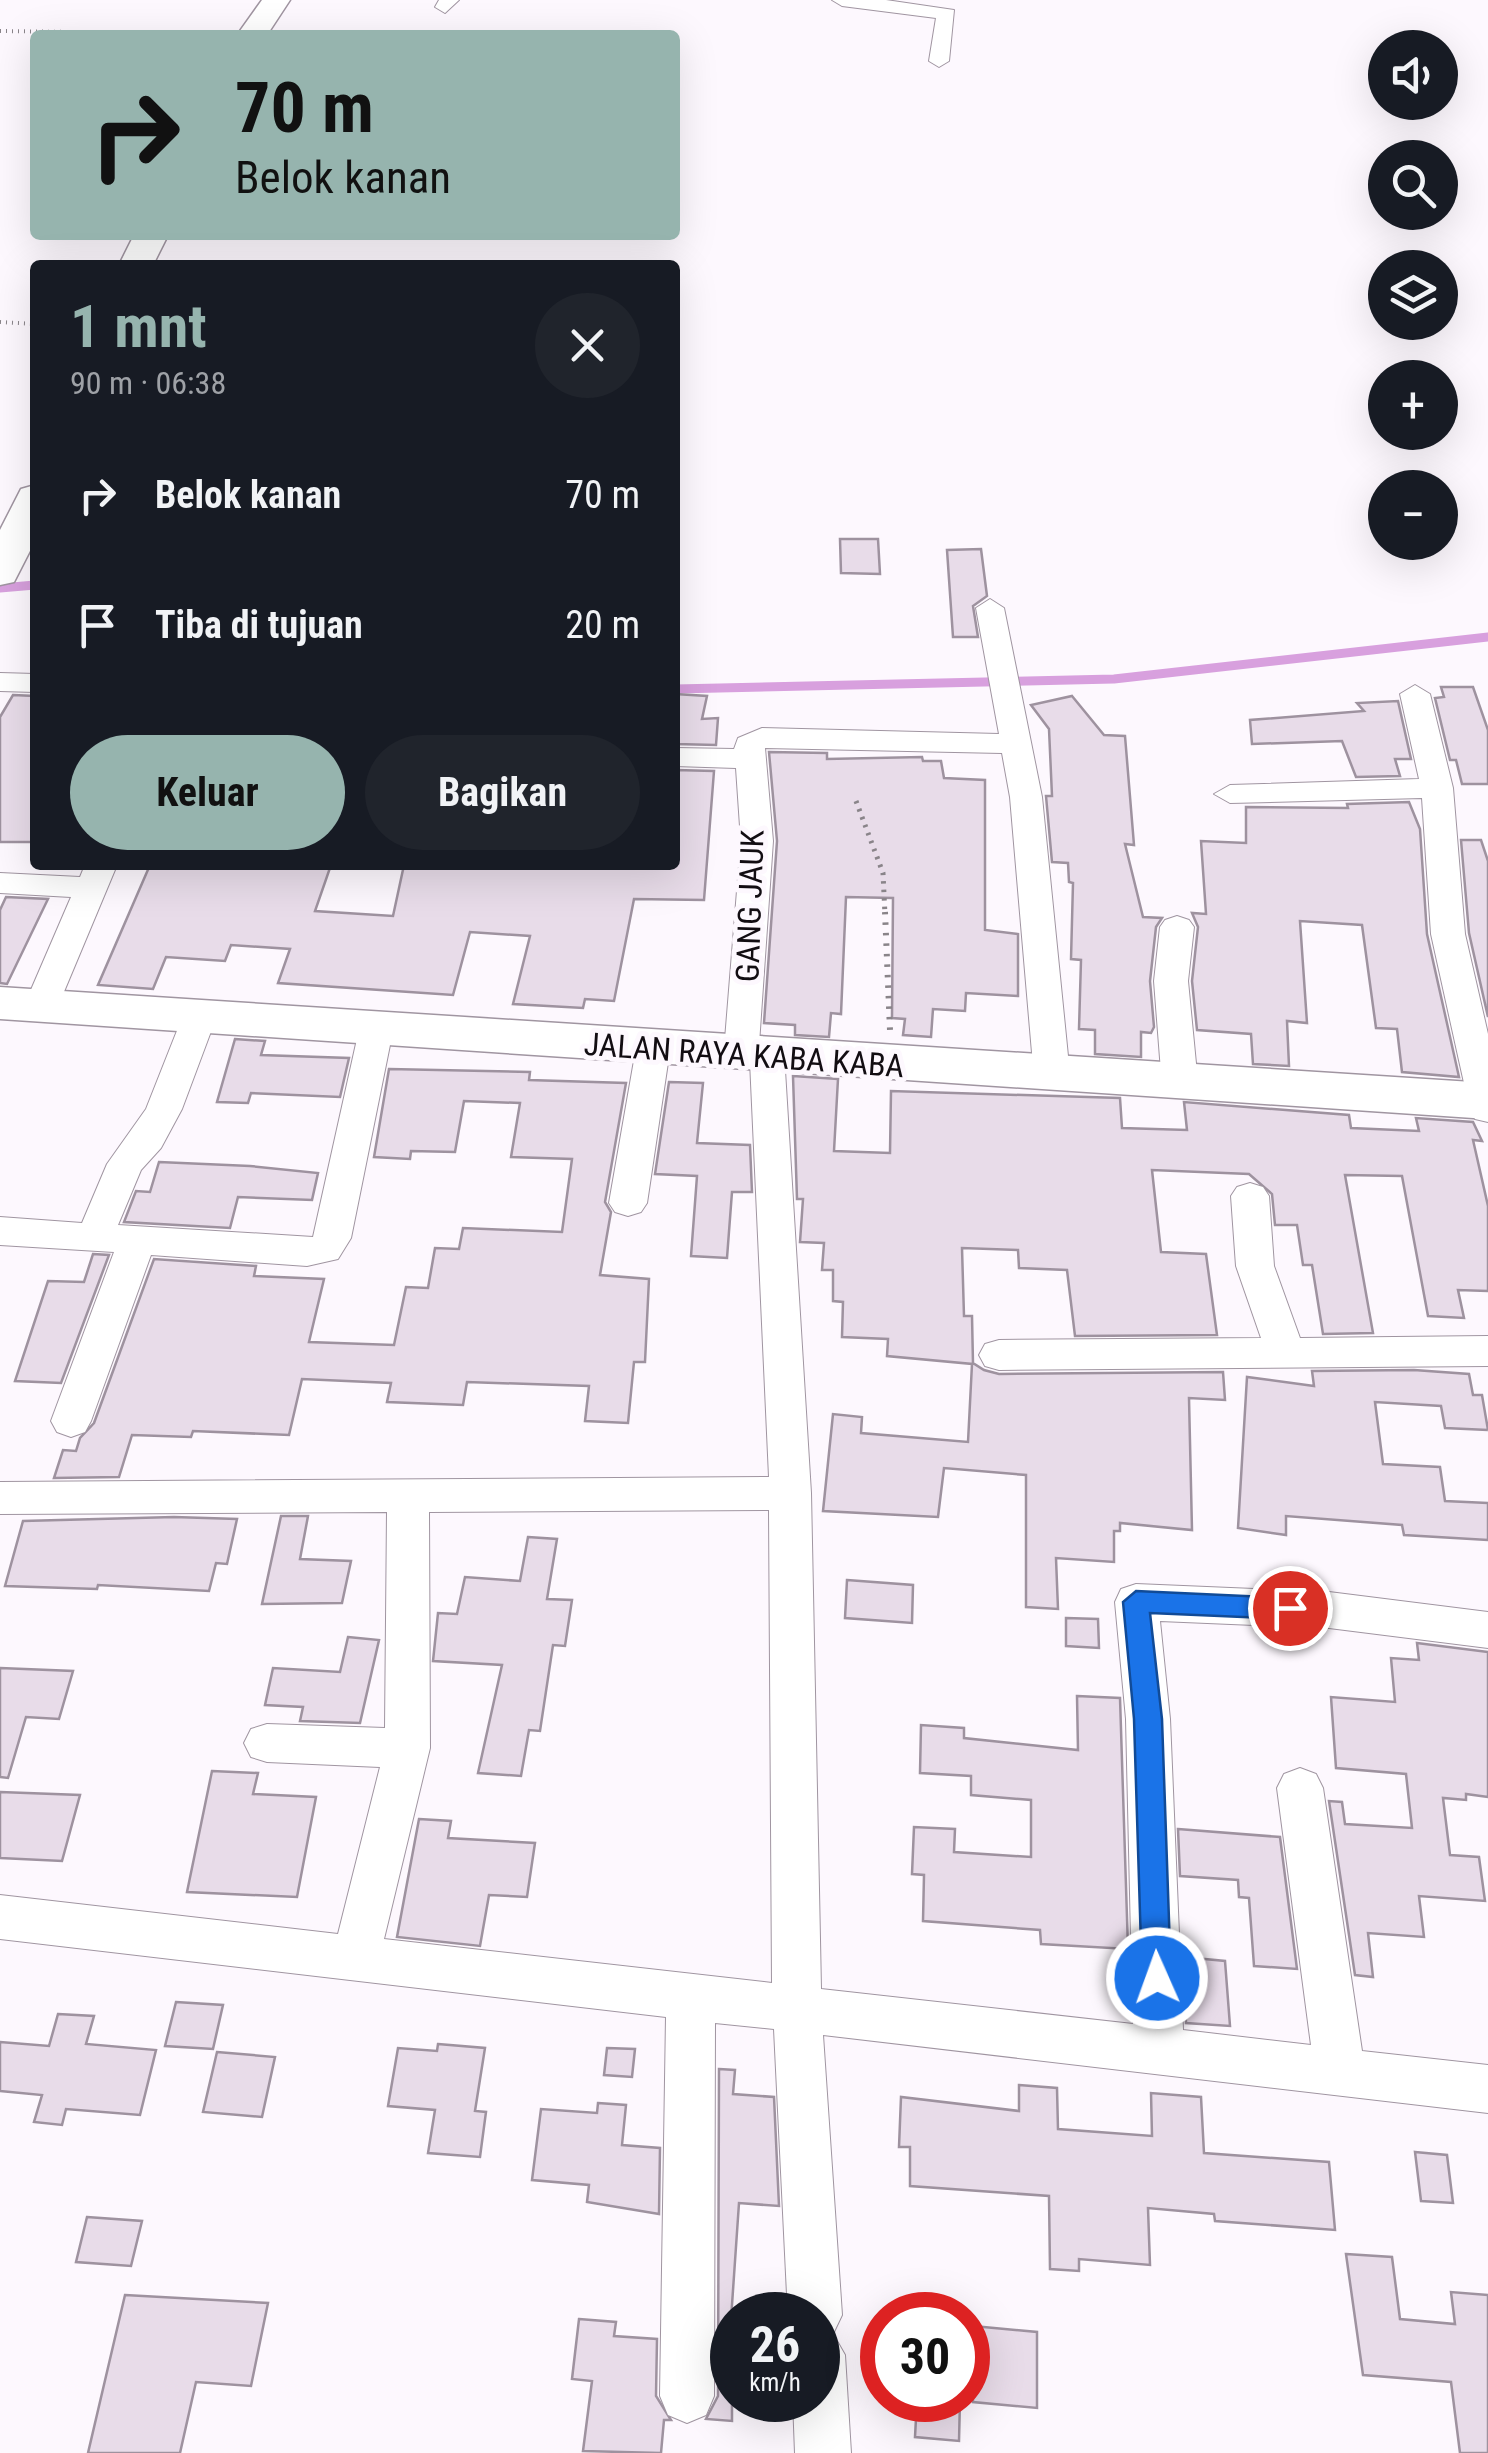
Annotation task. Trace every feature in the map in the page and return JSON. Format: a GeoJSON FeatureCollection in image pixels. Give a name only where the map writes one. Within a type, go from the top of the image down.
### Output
{"type":"FeatureCollection","features":[{"type":"Feature","properties":{"kind":"street"},"geometry":{"type":"LineString","coordinates":[[255,30],[276,0]]}},
{"type":"Feature","properties":{"kind":"street"},"geometry":{"type":"LineString","coordinates":[[842,0],[913,4],[949,16],[938,61]]}},
{"type":"Feature","properties":{"kind":"street"},"geometry":{"type":"LineString","coordinates":[[0,573],[30,507]]}},
{"type":"Feature","properties":{"kind":"street"},"geometry":{"type":"LineString","coordinates":[[990,608],[1026,797],[1052,1076]]}},
{"type":"Feature","properties":{"kind":"street"},"geometry":{"type":"LineString","coordinates":[[0,682],[30,683]]}},
{"type":"Feature","properties":{"kind":"street"},"geometry":{"type":"LineString","coordinates":[[1414,694],[1437,788],[1448,934],[1487,1104]]}},
{"type":"Feature","properties":{"kind":"street"},"geometry":{"type":"LineString","coordinates":[[680,756],[748,759],[749,744],[762,737],[1012,736]]}},
{"type":"Feature","properties":{"kind":"street","name":"GANG JAUK"},"geometry":{"type":"LineString","coordinates":[[748,759],[756,841],[754,1053],[790,1493],[797,2010],[814,2292]]}},
{"type":"Feature","properties":{"kind":"street"},"geometry":{"type":"LineString","coordinates":[[1230,794],[1437,788]]}},
{"type":"Feature","properties":{"kind":"street"},"geometry":{"type":"LineString","coordinates":[[0,883],[96,876]]}},
{"type":"Feature","properties":{"kind":"street"},"geometry":{"type":"LineString","coordinates":[[21,1005],[96,876]]}},
{"type":"Feature","properties":{"kind":"street"},"geometry":{"type":"LineString","coordinates":[[1177,927],[1172,981],[1180,1084]]}},
{"type":"Feature","properties":{"kind":"street","name":"JALAN RAYA KABA KABA"},"geometry":{"type":"LineString","coordinates":[[21,1005],[1487,1104]]}},
{"type":"Feature","properties":{"kind":"street"},"geometry":{"type":"LineString","coordinates":[[94,1238],[125,1164],[148,1139],[164,1109],[198,1018]]}},
{"type":"Feature","properties":{"kind":"street"},"geometry":{"type":"LineString","coordinates":[[0,1231],[307,1252],[325,1249],[332,1238],[376,1030]]}},
{"type":"Feature","properties":{"kind":"street"},"geometry":{"type":"LineString","coordinates":[[628,1203],[654,1049]]}},
{"type":"Feature","properties":{"kind":"street"},"geometry":{"type":"LineString","coordinates":[[1250,1196],[1255,1266],[1286,1352]]}},
{"type":"Feature","properties":{"kind":"street"},"geometry":{"type":"LineString","coordinates":[[70,1420],[138,1240]]}},
{"type":"Feature","properties":{"kind":"street"},"geometry":{"type":"LineString","coordinates":[[999,1355],[1488,1351]]}},
{"type":"Feature","properties":{"kind":"street"},"geometry":{"type":"LineString","coordinates":[[0,1498],[790,1493]]}},
{"type":"Feature","properties":{"kind":"street"},"geometry":{"type":"LineString","coordinates":[[356,1957],[407,1748],[408,1496]]}},
{"type":"Feature","properties":{"kind":"street"},"geometry":{"type":"LineString","coordinates":[[1159,2052],[1148,1719],[1136,1602],[1329,1610],[1488,1630]]}},
{"type":"Feature","properties":{"kind":"street"},"geometry":{"type":"LineString","coordinates":[[267,1742],[407,1748]]}},
{"type":"Feature","properties":{"kind":"street"},"geometry":{"type":"LineString","coordinates":[[1300,1788],[1340,2072]]}},
{"type":"Feature","properties":{"kind":"street"},"geometry":{"type":"LineString","coordinates":[[0,1916],[1488,2090]]}},
{"type":"Feature","properties":{"kind":"street"},"geometry":{"type":"LineString","coordinates":[[687,2396],[691,1999]]}},
{"type":"Feature","properties":{"kind":"street"},"geometry":{"type":"LineString","coordinates":[[821,2422],[823,2453]]}},
{"type":"Feature","properties":{"kind":"path"},"geometry":{"type":"LineString","coordinates":[[0,31],[30,31]]}},
{"type":"Feature","properties":{"kind":"path"},"geometry":{"type":"LineString","coordinates":[[0,322],[30,324]]}},
{"type":"Feature","properties":{"kind":"path"},"geometry":{"type":"LineString","coordinates":[[856,802],[883,873],[892,1064]]}},
{"type":"Feature","properties":{"kind":"building"},"geometry":{"type":"Polygon","coordinates":[[[840,539],[878,539],[880,574],[841,573],[840,539]]]}},
{"type":"Feature","properties":{"kind":"building"},"geometry":{"type":"Polygon","coordinates":[[[981,549],[987,596],[973,606],[978,637],[953,637],[947,550],[981,549]]]}},
{"type":"Feature","properties":{"kind":"building"},"geometry":{"type":"Polygon","coordinates":[[[1441,687],[1473,687],[1488,730],[1488,784],[1462,784],[1456,760],[1450,760],[1435,698],[1444,697],[1441,687]]]}},
{"type":"Feature","properties":{"kind":"building"},"geometry":{"type":"Polygon","coordinates":[[[680,694],[707,696],[702,719],[718,718],[716,745],[680,744],[680,694]]]}},
{"type":"Feature","properties":{"kind":"building"},"geometry":{"type":"Polygon","coordinates":[[[13,695],[30,696],[30,842],[0,842],[0,717],[13,695]]]}},
{"type":"Feature","properties":{"kind":"building"},"geometry":{"type":"Polygon","coordinates":[[[1072,696],[1104,735],[1125,736],[1134,845],[1125,844],[1143,917],[1162,918],[1156,927],[1150,981],[1154,1027],[1151,1033],[1141,1032],[1141,1057],[1095,1054],[1095,1030],[1079,1029],[1081,960],[1071,959],[1073,883],[1069,882],[1068,863],[1052,862],[1046,796],[1052,796],[1049,729],[1031,705],[1072,696]]]}},
{"type":"Feature","properties":{"kind":"building"},"geometry":{"type":"Polygon","coordinates":[[[1398,701],[1411,759],[1395,759],[1400,776],[1356,777],[1342,741],[1252,744],[1250,720],[1364,711],[1357,703],[1398,701]]]}},
{"type":"Feature","properties":{"kind":"building"},"geometry":{"type":"Polygon","coordinates":[[[769,752],[827,753],[827,759],[922,757],[923,761],[941,761],[944,778],[985,780],[985,930],[1018,934],[1018,996],[966,993],[965,1011],[933,1009],[931,1037],[903,1035],[905,1019],[892,1018],[893,898],[846,897],[841,1014],[831,1013],[829,1037],[795,1035],[795,1025],[764,1023],[777,841],[769,752]]]}},
{"type":"Feature","properties":{"kind":"building"},"geometry":{"type":"Polygon","coordinates":[[[680,770],[714,771],[704,900],[634,899],[614,1001],[585,999],[583,1008],[513,1004],[530,936],[470,932],[453,995],[278,983],[290,949],[231,945],[225,961],[166,957],[153,989],[98,985],[148,870],[329,870],[315,911],[393,916],[403,870],[680,870],[680,770]]]}},
{"type":"Feature","properties":{"kind":"building"},"geometry":{"type":"Polygon","coordinates":[[[1409,802],[1420,829],[1427,934],[1459,1077],[1402,1072],[1397,1029],[1376,1028],[1362,925],[1300,921],[1307,1023],[1287,1021],[1289,1066],[1253,1064],[1251,1034],[1197,1030],[1192,981],[1198,927],[1192,913],[1206,914],[1201,841],[1246,843],[1246,807],[1348,808],[1347,804],[1409,802]]]}},
{"type":"Feature","properties":{"kind":"building"},"geometry":{"type":"Polygon","coordinates":[[[1461,840],[1481,840],[1488,861],[1488,1017],[1469,933],[1461,840]]]}},
{"type":"Feature","properties":{"kind":"building"},"geometry":{"type":"Polygon","coordinates":[[[6,897],[48,899],[7,984],[0,983],[0,910],[6,897]]]}},
{"type":"Feature","properties":{"kind":"building"},"geometry":{"type":"Polygon","coordinates":[[[235,1039],[265,1041],[261,1055],[349,1058],[340,1097],[251,1093],[248,1103],[217,1102],[235,1039]]]}},
{"type":"Feature","properties":{"kind":"building"},"geometry":{"type":"Polygon","coordinates":[[[389,1069],[530,1072],[529,1080],[626,1083],[605,1202],[611,1212],[600,1275],[649,1279],[645,1362],[634,1362],[628,1423],[585,1421],[589,1386],[467,1382],[463,1405],[387,1402],[391,1383],[302,1379],[289,1435],[193,1431],[191,1437],[132,1435],[119,1477],[54,1478],[63,1450],[76,1451],[80,1438],[94,1423],[154,1259],[256,1266],[254,1276],[324,1279],[309,1342],[394,1345],[406,1287],[428,1288],[435,1248],[459,1249],[463,1228],[562,1232],[572,1159],[511,1157],[520,1103],[464,1101],[455,1152],[411,1151],[410,1159],[374,1157],[389,1069]]]}},
{"type":"Feature","properties":{"kind":"building"},"geometry":{"type":"Polygon","coordinates":[[[793,1076],[838,1079],[834,1151],[890,1153],[891,1091],[1120,1098],[1122,1128],[1187,1130],[1184,1102],[1349,1115],[1351,1128],[1419,1131],[1416,1118],[1473,1122],[1482,1141],[1473,1140],[1488,1206],[1488,1291],[1458,1290],[1464,1318],[1428,1316],[1402,1176],[1345,1175],[1373,1333],[1323,1334],[1312,1265],[1303,1265],[1297,1225],[1275,1225],[1272,1194],[1249,1174],[1152,1170],[1161,1252],[1206,1254],[1217,1335],[1075,1336],[1067,1270],[1019,1268],[1018,1250],[962,1248],[964,1316],[972,1316],[973,1363],[984,1370],[999,1374],[1223,1372],[1225,1400],[1189,1398],[1192,1530],[1120,1523],[1120,1531],[1114,1531],[1114,1562],[1056,1558],[1058,1609],[1026,1607],[1026,1475],[944,1468],[938,1517],[823,1511],[833,1414],[862,1417],[861,1433],[968,1442],[972,1364],[887,1356],[888,1339],[842,1337],[843,1302],[833,1301],[833,1270],[822,1270],[824,1243],[800,1242],[803,1199],[797,1199],[793,1076]]]}},
{"type":"Feature","properties":{"kind":"building"},"geometry":{"type":"Polygon","coordinates":[[[669,1082],[703,1083],[697,1143],[750,1145],[752,1192],[732,1192],[727,1258],[691,1256],[697,1176],[655,1174],[669,1082]]]}},
{"type":"Feature","properties":{"kind":"building"},"geometry":{"type":"Polygon","coordinates":[[[159,1162],[318,1173],[312,1200],[238,1197],[230,1228],[124,1222],[136,1191],[150,1192],[159,1162]]]}},
{"type":"Feature","properties":{"kind":"building"},"geometry":{"type":"Polygon","coordinates":[[[93,1254],[109,1255],[61,1383],[15,1381],[48,1281],[84,1282],[93,1254]]]}},
{"type":"Feature","properties":{"kind":"building"},"geometry":{"type":"Polygon","coordinates":[[[1312,1371],[1469,1374],[1473,1395],[1482,1395],[1488,1430],[1445,1428],[1441,1406],[1375,1402],[1383,1464],[1440,1467],[1445,1501],[1488,1503],[1488,1540],[1404,1535],[1402,1525],[1286,1516],[1286,1535],[1238,1528],[1247,1377],[1314,1386],[1312,1371]]]}},
{"type":"Feature","properties":{"kind":"building"},"geometry":{"type":"Polygon","coordinates":[[[281,1516],[308,1516],[300,1559],[351,1561],[342,1603],[262,1604],[281,1516]]]}},
{"type":"Feature","properties":{"kind":"building"},"geometry":{"type":"Polygon","coordinates":[[[237,1519],[227,1564],[216,1563],[209,1591],[98,1585],[97,1589],[5,1586],[23,1521],[237,1519]]]}},
{"type":"Feature","properties":{"kind":"building"},"geometry":{"type":"Polygon","coordinates":[[[528,1537],[557,1539],[547,1599],[572,1600],[565,1646],[553,1645],[540,1731],[529,1730],[521,1776],[478,1773],[502,1665],[433,1661],[438,1613],[457,1614],[465,1577],[520,1581],[528,1537]]]}},
{"type":"Feature","properties":{"kind":"building"},"geometry":{"type":"Polygon","coordinates":[[[847,1580],[913,1585],[912,1623],[845,1618],[847,1580]]]}},
{"type":"Feature","properties":{"kind":"building"},"geometry":{"type":"Polygon","coordinates":[[[1066,1618],[1098,1619],[1099,1648],[1066,1646],[1066,1618]]]}},
{"type":"Feature","properties":{"kind":"building"},"geometry":{"type":"Polygon","coordinates":[[[348,1637],[379,1640],[360,1723],[300,1721],[303,1707],[265,1705],[273,1668],[340,1672],[348,1637]]]}},
{"type":"Feature","properties":{"kind":"building"},"geometry":{"type":"Polygon","coordinates":[[[1417,1643],[1488,1652],[1488,1797],[1466,1794],[1466,1800],[1443,1798],[1450,1855],[1479,1857],[1485,1901],[1419,1896],[1424,1937],[1368,1933],[1373,1977],[1355,1975],[1329,1801],[1342,1802],[1345,1824],[1412,1828],[1406,1774],[1336,1768],[1331,1697],[1395,1702],[1391,1658],[1419,1660],[1417,1643]]]}},
{"type":"Feature","properties":{"kind":"building"},"geometry":{"type":"Polygon","coordinates":[[[0,1668],[73,1671],[59,1719],[26,1717],[8,1778],[0,1777],[0,1668]]]}},
{"type":"Feature","properties":{"kind":"building"},"geometry":{"type":"Polygon","coordinates":[[[1077,1696],[1120,1698],[1128,1949],[1041,1944],[1040,1930],[923,1921],[924,1875],[912,1874],[914,1827],[955,1829],[954,1852],[1031,1857],[1031,1800],[971,1795],[971,1776],[920,1773],[921,1725],[964,1728],[964,1738],[1078,1750],[1077,1696]]]}},
{"type":"Feature","properties":{"kind":"building"},"geometry":{"type":"Polygon","coordinates":[[[212,1771],[258,1773],[253,1794],[316,1797],[297,1897],[187,1892],[212,1771]]]}},
{"type":"Feature","properties":{"kind":"building"},"geometry":{"type":"Polygon","coordinates":[[[0,1792],[80,1795],[62,1861],[0,1858],[0,1792]]]}},
{"type":"Feature","properties":{"kind":"building"},"geometry":{"type":"Polygon","coordinates":[[[419,1819],[451,1821],[448,1838],[535,1843],[527,1897],[489,1895],[480,1946],[397,1937],[419,1819]]]}},
{"type":"Feature","properties":{"kind":"building"},"geometry":{"type":"Polygon","coordinates":[[[1178,1829],[1280,1837],[1297,1969],[1254,1966],[1249,1898],[1239,1897],[1238,1880],[1180,1876],[1178,1829]]]}},
{"type":"Feature","properties":{"kind":"building"},"geometry":{"type":"Polygon","coordinates":[[[1184,1957],[1225,1961],[1230,2026],[1186,2023],[1184,1957]]]}},
{"type":"Feature","properties":{"kind":"building"},"geometry":{"type":"Polygon","coordinates":[[[176,2002],[223,2005],[213,2049],[165,2046],[176,2002]]]}},
{"type":"Feature","properties":{"kind":"building"},"geometry":{"type":"Polygon","coordinates":[[[58,2014],[94,2016],[86,2044],[156,2050],[140,2115],[66,2109],[62,2125],[34,2122],[42,2095],[0,2091],[0,2042],[49,2046],[58,2014]]]}},
{"type":"Feature","properties":{"kind":"building"},"geometry":{"type":"Polygon","coordinates":[[[438,2044],[485,2048],[475,2111],[486,2112],[480,2157],[428,2153],[435,2110],[388,2106],[398,2048],[437,2051],[438,2044]]]}},
{"type":"Feature","properties":{"kind":"building"},"geometry":{"type":"Polygon","coordinates":[[[607,2048],[635,2049],[632,2077],[604,2075],[607,2048]]]}},
{"type":"Feature","properties":{"kind":"building"},"geometry":{"type":"Polygon","coordinates":[[[217,2052],[275,2057],[262,2117],[203,2112],[217,2052]]]}},
{"type":"Feature","properties":{"kind":"building"},"geometry":{"type":"Polygon","coordinates":[[[719,2069],[735,2070],[733,2094],[774,2097],[779,2206],[739,2203],[733,2292],[718,2292],[719,2069]]]}},
{"type":"Feature","properties":{"kind":"building"},"geometry":{"type":"Polygon","coordinates":[[[1019,2085],[1057,2088],[1058,2129],[1152,2136],[1151,2093],[1201,2097],[1204,2153],[1329,2162],[1335,2230],[1215,2221],[1214,2214],[1148,2208],[1150,2265],[1079,2259],[1079,2271],[1050,2269],[1049,2196],[910,2186],[910,2147],[899,2147],[901,2097],[1019,2111],[1019,2085]]]}},
{"type":"Feature","properties":{"kind":"building"},"geometry":{"type":"Polygon","coordinates":[[[598,2103],[626,2105],[622,2145],[660,2148],[659,2214],[587,2202],[589,2185],[532,2180],[541,2109],[597,2113],[598,2103]]]}},
{"type":"Feature","properties":{"kind":"building"},"geometry":{"type":"Polygon","coordinates":[[[1415,2152],[1447,2155],[1453,2203],[1421,2201],[1415,2152]]]}},
{"type":"Feature","properties":{"kind":"building"},"geometry":{"type":"Polygon","coordinates":[[[87,2217],[142,2221],[131,2266],[76,2262],[87,2217]]]}},
{"type":"Feature","properties":{"kind":"building"},"geometry":{"type":"Polygon","coordinates":[[[1346,2254],[1392,2257],[1400,2319],[1455,2324],[1451,2292],[1488,2295],[1488,2453],[1460,2453],[1451,2382],[1363,2375],[1346,2254]]]}},
{"type":"Feature","properties":{"kind":"building"},"geometry":{"type":"Polygon","coordinates":[[[125,2295],[268,2303],[251,2386],[196,2382],[180,2453],[88,2453],[125,2295]]]}},
{"type":"Feature","properties":{"kind":"building"},"geometry":{"type":"Polygon","coordinates":[[[579,2319],[616,2322],[614,2336],[657,2339],[656,2396],[671,2420],[664,2420],[661,2453],[583,2451],[592,2381],[572,2379],[579,2319]]]}},
{"type":"Feature","properties":{"kind":"building"},"geometry":{"type":"Polygon","coordinates":[[[990,2328],[1037,2332],[1037,2408],[990,2404],[990,2328]]]}},
{"type":"Feature","properties":{"kind":"building"},"geometry":{"type":"Polygon","coordinates":[[[916,2422],[959,2422],[959,2441],[915,2437],[916,2422]]]}},
{"type":"Feature","properties":{"kind":"waterway"},"geometry":{"type":"LineString","coordinates":[[0,588],[30,585]]}},
{"type":"Feature","properties":{"kind":"waterway"},"geometry":{"type":"LineString","coordinates":[[680,689],[1114,679],[1488,637]]}},
{"type":"Feature","properties":{"kind":"route"},"geometry":{"type":"LineString","coordinates":[[1157,1978],[1148,1719],[1136,1602],[1290,1608]]}}]}
